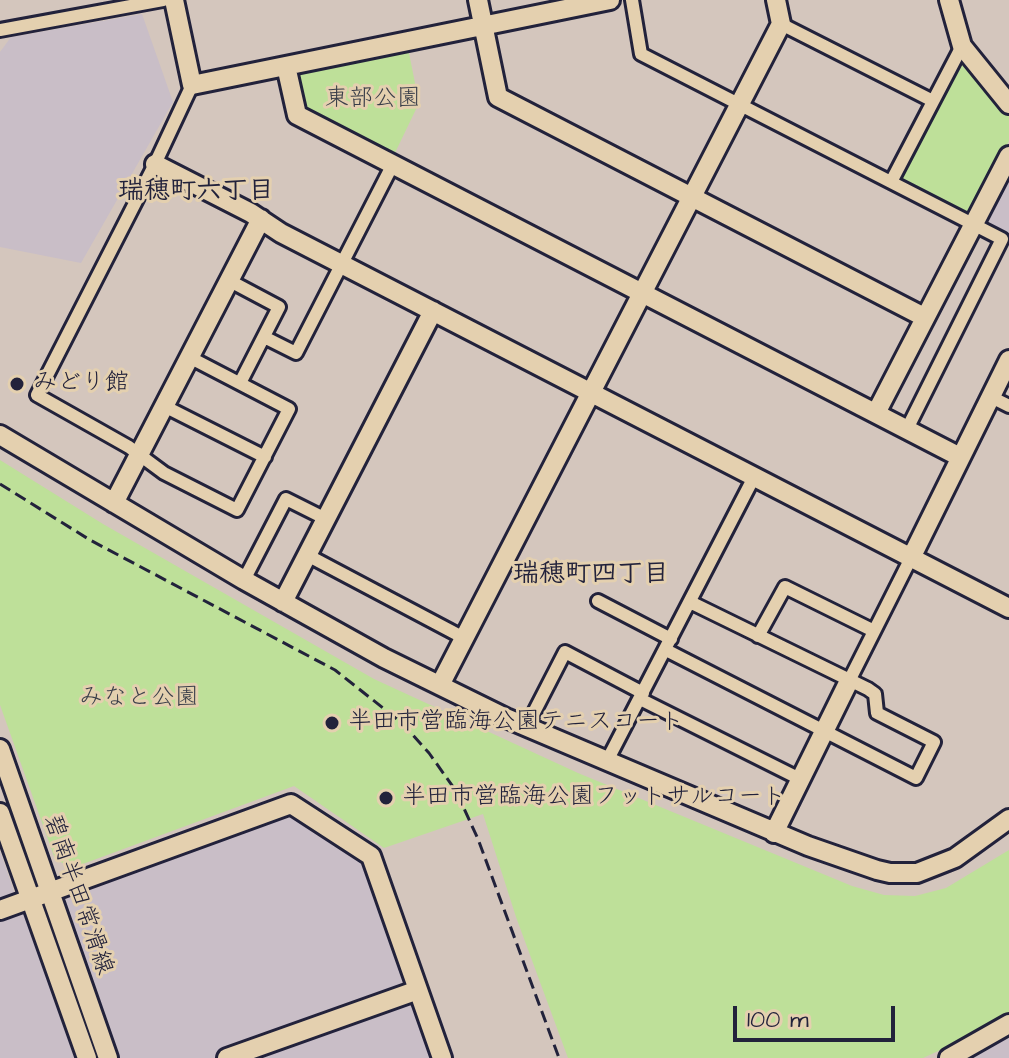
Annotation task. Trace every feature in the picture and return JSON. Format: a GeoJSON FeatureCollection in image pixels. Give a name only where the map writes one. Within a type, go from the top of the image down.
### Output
{"type":"FeatureCollection","features":[{"type":"Feature","properties":{"kind":"street"},"geometry":{"type":"LineString","coordinates":[[0,30],[163,0]]}},
{"type":"Feature","properties":{"kind":"street"},"geometry":{"type":"LineString","coordinates":[[174,0],[192,85],[37,395],[140,454],[164,473],[237,510],[289,409],[189,357]]}},
{"type":"Feature","properties":{"kind":"street"},"geometry":{"type":"LineString","coordinates":[[478,0],[498,97],[924,317]]}},
{"type":"Feature","properties":{"kind":"street"},"geometry":{"type":"LineString","coordinates":[[192,85],[610,0]]}},
{"type":"Feature","properties":{"kind":"street"},"geometry":{"type":"LineString","coordinates":[[632,0],[641,54],[1002,239],[907,429]]}},
{"type":"Feature","properties":{"kind":"street"},"geometry":{"type":"LineString","coordinates":[[440,685],[781,24],[776,0]]}},
{"type":"Feature","properties":{"kind":"street"},"geometry":{"type":"LineString","coordinates":[[949,0],[962,46],[1009,104]]}},
{"type":"Feature","properties":{"kind":"street"},"geometry":{"type":"LineString","coordinates":[[781,24],[933,101]]}},
{"type":"Feature","properties":{"kind":"street"},"geometry":{"type":"LineString","coordinates":[[891,182],[962,46]]}},
{"type":"Feature","properties":{"kind":"street"},"geometry":{"type":"LineString","coordinates":[[286,66],[297,115],[960,457]]}},
{"type":"Feature","properties":{"kind":"street"},"geometry":{"type":"LineString","coordinates":[[876,413],[1009,156]]}},
{"type":"Feature","properties":{"kind":"street"},"geometry":{"type":"LineString","coordinates":[[155,164],[342,264],[1009,608]]}},
{"type":"Feature","properties":{"kind":"street"},"geometry":{"type":"LineString","coordinates":[[264,337],[296,353],[393,164]]}},
{"type":"Feature","properties":{"kind":"street"},"geometry":{"type":"LineString","coordinates":[[114,503],[261,219]]}},
{"type":"Feature","properties":{"kind":"street"},"geometry":{"type":"LineString","coordinates":[[230,281],[279,307],[240,383]]}},
{"type":"Feature","properties":{"kind":"street"},"geometry":{"type":"LineString","coordinates":[[283,602],[433,311]]}},
{"type":"Feature","properties":{"kind":"street"},"geometry":{"type":"LineString","coordinates":[[774,833],[1009,360]]}},
{"type":"Feature","properties":{"kind":"street"},"geometry":{"type":"LineString","coordinates":[[991,397],[1009,406]]}},
{"type":"Feature","properties":{"kind":"street"},"geometry":{"type":"LineString","coordinates":[[164,406],[265,457]]}},
{"type":"Feature","properties":{"kind":"street"},"geometry":{"type":"LineString","coordinates":[[0,435],[244,580],[384,658],[527,726],[774,833],[877,870],[904,874],[917,873],[955,858],[1009,819]]}},
{"type":"Feature","properties":{"kind":"street"},"geometry":{"type":"LineString","coordinates":[[607,761],[754,477]]}},
{"type":"Feature","properties":{"kind":"street"},"geometry":{"type":"LineString","coordinates":[[244,580],[286,499],[326,519]]}},
{"type":"Feature","properties":{"kind":"street"},"geometry":{"type":"LineString","coordinates":[[307,555],[464,638]]}},
{"type":"Feature","properties":{"kind":"street"},"geometry":{"type":"LineString","coordinates":[[758,636],[785,587],[874,631]]}},
{"type":"Feature","properties":{"kind":"street"},"geometry":{"type":"LineString","coordinates":[[598,601],[668,645],[916,778],[934,742],[877,713],[875,694],[690,602]]}},
{"type":"Feature","properties":{"kind":"street"},"geometry":{"type":"LineString","coordinates":[[527,726],[565,652],[641,696],[800,779]]}},
{"type":"Feature","properties":{"kind":"street","name":"碧南半田常滑線"},"geometry":{"type":"LineString","coordinates":[[0,749],[108,1058]]}},
{"type":"Feature","properties":{"kind":"street"},"geometry":{"type":"LineString","coordinates":[[0,910],[291,804],[371,856],[442,1058]]}},
{"type":"Feature","properties":{"kind":"street","name":"碧南半田常滑線"},"geometry":{"type":"LineString","coordinates":[[0,813],[87,1058]]}},
{"type":"Feature","properties":{"kind":"street"},"geometry":{"type":"LineString","coordinates":[[227,1058],[418,990]]}},
{"type":"Feature","properties":{"kind":"street"},"geometry":{"type":"LineString","coordinates":[[949,1058],[1009,1024]]}},
{"type":"Feature","properties":{"kind":"shaded area"},"geometry":{"type":"Polygon","coordinates":[[[142,14],[173,102],[81,263],[0,247],[0,52],[11,37],[142,14]]]}},
{"type":"Feature","properties":{"kind":"shaded area"},"geometry":{"type":"Polygon","coordinates":[[[1009,172],[1009,235],[986,224],[984,220],[1009,172]]]}},
{"type":"Feature","properties":{"kind":"shaded area"},"geometry":{"type":"Polygon","coordinates":[[[294,793],[381,854],[455,1058],[0,1058],[0,851],[15,894],[294,793]]]}},
{"type":"Feature","properties":{"kind":"shaded area"},"geometry":{"type":"Polygon","coordinates":[[[1009,1036],[1009,1058],[971,1058],[1009,1036]]]}},
{"type":"Feature","properties":{"kind":"green space","name":"東部公園"},"geometry":{"type":"Polygon","coordinates":[[[408,48],[419,103],[393,157],[302,107],[295,74],[298,71],[408,48]]]}},
{"type":"Feature","properties":{"kind":"green space"},"geometry":{"type":"Polygon","coordinates":[[[964,60],[1009,114],[1009,141],[971,213],[966,215],[902,181],[901,176],[960,61],[964,60]]]}},
{"type":"Feature","properties":{"kind":"green space","name":"みなと公園"},"geometry":{"type":"Polygon","coordinates":[[[0,460],[103,524],[374,679],[578,773],[852,886],[884,895],[915,896],[946,888],[1009,850],[1009,1012],[973,1035],[923,1058],[568,1058],[516,917],[483,814],[384,848],[294,786],[72,868],[55,859],[0,705],[0,460]]]}},
{"type":"Feature","properties":{"kind":"railway"},"geometry":{"type":"LineString","coordinates":[[0,484],[90,540],[335,670],[402,723],[429,753],[456,791],[478,839],[559,1058]]}},
{"type":"Feature","properties":{"kind":"place","name":"みどり館"},"geometry":{"type":"Point","coordinates":[17,384]}},
{"type":"Feature","properties":{"kind":"place","name":"半田市営臨海公園テニスコート"},"geometry":{"type":"Point","coordinates":[332,723]}},
{"type":"Feature","properties":{"kind":"place","name":"半田市営臨海公園フットサルコート"},"geometry":{"type":"Point","coordinates":[386,798]}},
{"type":"Feature","properties":{"kind":"district","name":"瑞穂町六丁目"},"geometry":{"type":"Point","coordinates":[196,193]}},
{"type":"Feature","properties":{"kind":"district","name":"瑞穂町四丁目"},"geometry":{"type":"Point","coordinates":[591,576]}}]}
